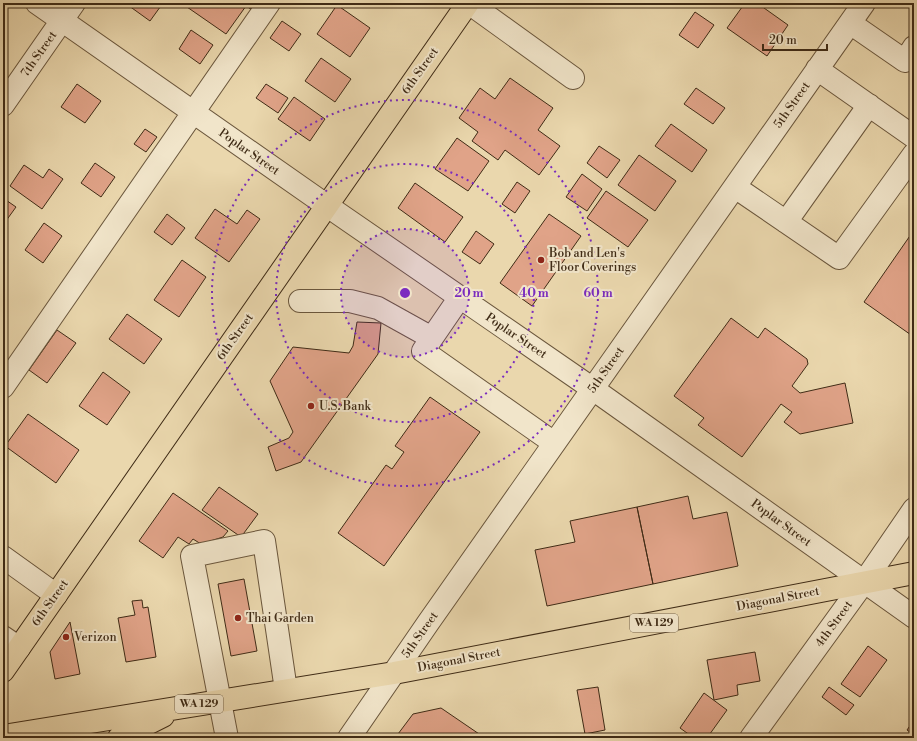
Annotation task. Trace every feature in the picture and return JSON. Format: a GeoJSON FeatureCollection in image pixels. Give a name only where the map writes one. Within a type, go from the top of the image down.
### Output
{"type":"FeatureCollection","features":[{"type":"Feature","properties":{"kind":"main road","name":"6th Street"},"geometry":{"type":"LineString","coordinates":[[3,671],[11,643],[56,595],[468,3]]}},
{"type":"Feature","properties":{"kind":"main road","name":"Diagonal Street"},"geometry":{"type":"LineString","coordinates":[[3,736],[394,672],[864,582],[914,574]]}},
{"type":"Feature","properties":{"kind":"main road","name":"WA 129"},"geometry":{"type":"LineString","coordinates":[[119,738],[183,706]]}},
{"type":"Feature","properties":{"kind":"street","name":"Poplar Street"},"geometry":{"type":"LineString","coordinates":[[37,3],[68,12],[193,112],[326,206],[593,388],[914,617]]}},
{"type":"Feature","properties":{"kind":"street"},"geometry":{"type":"LineString","coordinates":[[3,387],[269,3]]}},
{"type":"Feature","properties":{"kind":"street"},"geometry":{"type":"LineString","coordinates":[[468,3],[573,78]]}},
{"type":"Feature","properties":{"kind":"street","name":"5th Street"},"geometry":{"type":"LineString","coordinates":[[349,738],[554,443],[864,3]]}},
{"type":"Feature","properties":{"kind":"street","name":"7th Street"},"geometry":{"type":"LineString","coordinates":[[3,105],[68,12]]}},
{"type":"Feature","properties":{"kind":"street"},"geometry":{"type":"LineString","coordinates":[[850,23],[905,61],[914,47]]}},
{"type":"Feature","properties":{"kind":"street"},"geometry":{"type":"LineString","coordinates":[[817,69],[914,137]]}},
{"type":"Feature","properties":{"kind":"street"},"geometry":{"type":"LineString","coordinates":[[786,222],[869,105]]}},
{"type":"Feature","properties":{"kind":"street"},"geometry":{"type":"LineString","coordinates":[[735,187],[839,258],[914,154]]}},
{"type":"Feature","properties":{"kind":"street"},"geometry":{"type":"LineString","coordinates":[[460,297],[423,351],[554,443]]}},
{"type":"Feature","properties":{"kind":"street"},"geometry":{"type":"LineString","coordinates":[[300,301],[350,301],[371,306],[378,308],[432,338]]}},
{"type":"Feature","properties":{"kind":"street","name":"4th Street"},"geometry":{"type":"LineString","coordinates":[[752,738],[864,582],[914,509]]}},
{"type":"Feature","properties":{"kind":"street"},"geometry":{"type":"LineString","coordinates":[[227,738],[192,556],[264,541],[286,690]]}},
{"type":"Feature","properties":{"kind":"street"},"geometry":{"type":"LineString","coordinates":[[3,557],[56,595]]}},
{"type":"Feature","properties":{"kind":"building"},"geometry":{"type":"Polygon","coordinates":[[[125,3],[163,3],[150,21],[125,3]]]}},
{"type":"Feature","properties":{"kind":"building"},"geometry":{"type":"Polygon","coordinates":[[[189,3],[260,3],[254,11],[246,6],[226,34],[187,7],[189,3]]]}},
{"type":"Feature","properties":{"kind":"building"},"geometry":{"type":"Polygon","coordinates":[[[745,3],[757,3],[788,25],[767,56],[727,28],[745,3]]]}},
{"type":"Feature","properties":{"kind":"building"},"geometry":{"type":"Polygon","coordinates":[[[337,5],[370,28],[350,57],[317,34],[337,5]]]}},
{"type":"Feature","properties":{"kind":"building"},"geometry":{"type":"Polygon","coordinates":[[[695,12],[714,25],[698,48],[679,35],[695,12]]]}},
{"type":"Feature","properties":{"kind":"building"},"geometry":{"type":"Polygon","coordinates":[[[282,21],[301,34],[289,51],[270,38],[282,21]]]}},
{"type":"Feature","properties":{"kind":"building"},"geometry":{"type":"Polygon","coordinates":[[[191,30],[213,45],[200,64],[179,49],[191,30]]]}},
{"type":"Feature","properties":{"kind":"building"},"geometry":{"type":"Polygon","coordinates":[[[321,58],[351,79],[335,102],[305,81],[321,58]]]}},
{"type":"Feature","properties":{"kind":"building"},"geometry":{"type":"Polygon","coordinates":[[[510,78],[553,108],[538,130],[560,146],[539,175],[505,150],[498,160],[472,141],[478,132],[459,118],[480,88],[495,99],[510,78]]]}},
{"type":"Feature","properties":{"kind":"building"},"geometry":{"type":"Polygon","coordinates":[[[77,84],[101,101],[85,123],[61,107],[77,84]]]}},
{"type":"Feature","properties":{"kind":"building"},"geometry":{"type":"Polygon","coordinates":[[[266,84],[288,98],[278,113],[256,98],[266,84]]]}},
{"type":"Feature","properties":{"kind":"building"},"geometry":{"type":"Polygon","coordinates":[[[696,88],[725,108],[713,124],[684,104],[696,88]]]}},
{"type":"Feature","properties":{"kind":"building"},"geometry":{"type":"Polygon","coordinates":[[[294,97],[325,119],[310,141],[278,119],[294,97]]]}},
{"type":"Feature","properties":{"kind":"building"},"geometry":{"type":"Polygon","coordinates":[[[671,124],[707,150],[692,172],[655,146],[671,124]]]}},
{"type":"Feature","properties":{"kind":"building"},"geometry":{"type":"Polygon","coordinates":[[[145,129],[157,137],[146,152],[134,144],[145,129]]]}},
{"type":"Feature","properties":{"kind":"building"},"geometry":{"type":"Polygon","coordinates":[[[457,138],[489,161],[468,191],[435,169],[457,138]]]}},
{"type":"Feature","properties":{"kind":"building"},"geometry":{"type":"Polygon","coordinates":[[[599,146],[620,160],[607,178],[587,163],[599,146]]]}},
{"type":"Feature","properties":{"kind":"building"},"geometry":{"type":"Polygon","coordinates":[[[639,155],[676,181],[655,211],[618,185],[639,155]]]}},
{"type":"Feature","properties":{"kind":"building"},"geometry":{"type":"Polygon","coordinates":[[[95,163],[115,177],[101,197],[81,183],[95,163]]]}},
{"type":"Feature","properties":{"kind":"building"},"geometry":{"type":"Polygon","coordinates":[[[24,165],[43,178],[49,169],[63,179],[42,209],[10,186],[24,165]]]}},
{"type":"Feature","properties":{"kind":"building"},"geometry":{"type":"Polygon","coordinates":[[[582,174],[602,189],[587,211],[566,197],[582,174]]]}},
{"type":"Feature","properties":{"kind":"building"},"geometry":{"type":"Polygon","coordinates":[[[517,182],[530,191],[515,213],[502,204],[517,182]]]}},
{"type":"Feature","properties":{"kind":"building"},"geometry":{"type":"Polygon","coordinates":[[[415,183],[463,217],[445,242],[398,208],[415,183]]]}},
{"type":"Feature","properties":{"kind":"building"},"geometry":{"type":"Polygon","coordinates":[[[606,191],[648,220],[628,247],[587,218],[606,191]]]}},
{"type":"Feature","properties":{"kind":"building"},"geometry":{"type":"Polygon","coordinates":[[[3,198],[16,207],[3,225],[3,198]]]}},
{"type":"Feature","properties":{"kind":"building"},"geometry":{"type":"Polygon","coordinates":[[[215,209],[237,224],[247,210],[260,219],[229,262],[195,238],[215,209]]]}},
{"type":"Feature","properties":{"kind":"building"},"geometry":{"type":"Polygon","coordinates":[[[167,214],[185,228],[172,245],[154,232],[167,214]]]}},
{"type":"Feature","properties":{"kind":"building","name":"Bob and Len's Floor Coverings"},"geometry":{"type":"Polygon","coordinates":[[[549,214],[581,236],[532,306],[500,283],[549,214]]]}},
{"type":"Feature","properties":{"kind":"building"},"geometry":{"type":"Polygon","coordinates":[[[44,223],[62,236],[43,263],[25,250],[44,223]]]}},
{"type":"Feature","properties":{"kind":"building"},"geometry":{"type":"Polygon","coordinates":[[[914,230],[914,337],[864,302],[914,230]]]}},
{"type":"Feature","properties":{"kind":"building"},"geometry":{"type":"Polygon","coordinates":[[[476,231],[494,244],[480,264],[462,252],[476,231]]]}},
{"type":"Feature","properties":{"kind":"building"},"geometry":{"type":"Polygon","coordinates":[[[182,260],[206,277],[179,317],[154,300],[182,260]]]}},
{"type":"Feature","properties":{"kind":"building"},"geometry":{"type":"Polygon","coordinates":[[[127,314],[162,339],[144,364],[109,339],[127,314]]]}},
{"type":"Feature","properties":{"kind":"building"},"geometry":{"type":"Polygon","coordinates":[[[731,318],[758,338],[765,328],[807,359],[808,364],[792,386],[800,393],[845,383],[853,423],[800,434],[784,422],[792,412],[781,404],[742,457],[698,425],[704,418],[674,396],[731,318]]]}},
{"type":"Feature","properties":{"kind":"building","name":"U.S. Bank"},"geometry":{"type":"Polygon","coordinates":[[[357,322],[381,323],[378,354],[301,462],[276,471],[268,447],[289,438],[293,432],[270,381],[293,347],[349,353],[353,346],[357,322]]]}},
{"type":"Feature","properties":{"kind":"building"},"geometry":{"type":"Polygon","coordinates":[[[57,330],[76,343],[47,383],[29,370],[57,330]]]}},
{"type":"Feature","properties":{"kind":"building"},"geometry":{"type":"Polygon","coordinates":[[[103,372],[130,392],[107,425],[79,406],[103,372]]]}},
{"type":"Feature","properties":{"kind":"building"},"geometry":{"type":"Polygon","coordinates":[[[430,397],[480,432],[384,566],[338,533],[386,465],[392,469],[404,452],[395,446],[430,397]]]}},
{"type":"Feature","properties":{"kind":"building"},"geometry":{"type":"Polygon","coordinates":[[[28,414],[79,450],[56,483],[5,446],[28,414]]]}},
{"type":"Feature","properties":{"kind":"building"},"geometry":{"type":"Polygon","coordinates":[[[219,487],[258,514],[241,537],[202,510],[219,487]]]}},
{"type":"Feature","properties":{"kind":"building"},"geometry":{"type":"Polygon","coordinates":[[[173,493],[228,531],[223,537],[201,544],[193,539],[189,544],[178,537],[163,558],[139,541],[173,493]]]}},
{"type":"Feature","properties":{"kind":"building"},"geometry":{"type":"Polygon","coordinates":[[[688,496],[693,519],[727,512],[738,566],[653,584],[637,507],[688,496]]]}},
{"type":"Feature","properties":{"kind":"building"},"geometry":{"type":"Polygon","coordinates":[[[637,507],[653,584],[547,606],[535,550],[575,542],[570,521],[637,507]]]}},
{"type":"Feature","properties":{"kind":"building","name":"Thai Garden"},"geometry":{"type":"Polygon","coordinates":[[[244,579],[257,651],[231,656],[218,584],[244,579]]]}},
{"type":"Feature","properties":{"kind":"building"},"geometry":{"type":"Polygon","coordinates":[[[142,600],[143,608],[148,607],[156,657],[126,662],[118,618],[135,615],[132,601],[142,600]]]}},
{"type":"Feature","properties":{"kind":"building","name":"Verizon"},"geometry":{"type":"Polygon","coordinates":[[[70,622],[80,674],[55,679],[50,652],[70,622]]]}},
{"type":"Feature","properties":{"kind":"building"},"geometry":{"type":"Polygon","coordinates":[[[868,646],[887,660],[860,697],[841,684],[868,646]]]}},
{"type":"Feature","properties":{"kind":"building"},"geometry":{"type":"Polygon","coordinates":[[[755,652],[760,681],[737,685],[738,695],[714,700],[707,660],[755,652]]]}},
{"type":"Feature","properties":{"kind":"building"},"geometry":{"type":"Polygon","coordinates":[[[598,687],[605,730],[585,734],[577,690],[598,687]]]}},
{"type":"Feature","properties":{"kind":"building"},"geometry":{"type":"Polygon","coordinates":[[[829,687],[854,705],[846,715],[822,697],[829,687]]]}},
{"type":"Feature","properties":{"kind":"building"},"geometry":{"type":"Polygon","coordinates":[[[704,693],[727,710],[707,738],[694,738],[680,728],[704,693]]]}},
{"type":"Feature","properties":{"kind":"building"},"geometry":{"type":"Polygon","coordinates":[[[441,708],[485,738],[395,738],[413,714],[441,708]]]}},
{"type":"Feature","properties":{"kind":"building"},"geometry":{"type":"Polygon","coordinates":[[[914,720],[914,735],[907,730],[914,720]]]}},
{"type":"Feature","properties":{"kind":"building"},"geometry":{"type":"Polygon","coordinates":[[[296,734],[296,738],[270,738],[296,734]]]}},
{"type":"Feature","properties":{"kind":"place","name":"Bob and Len's Floor Coverings"},"geometry":{"type":"Point","coordinates":[541,260]}},
{"type":"Feature","properties":{"kind":"place","name":"U.S. Bank"},"geometry":{"type":"Point","coordinates":[311,406]}},
{"type":"Feature","properties":{"kind":"place","name":"Thai Garden"},"geometry":{"type":"Point","coordinates":[238,618]}},
{"type":"Feature","properties":{"kind":"place","name":"Verizon"},"geometry":{"type":"Point","coordinates":[66,637]}}]}
